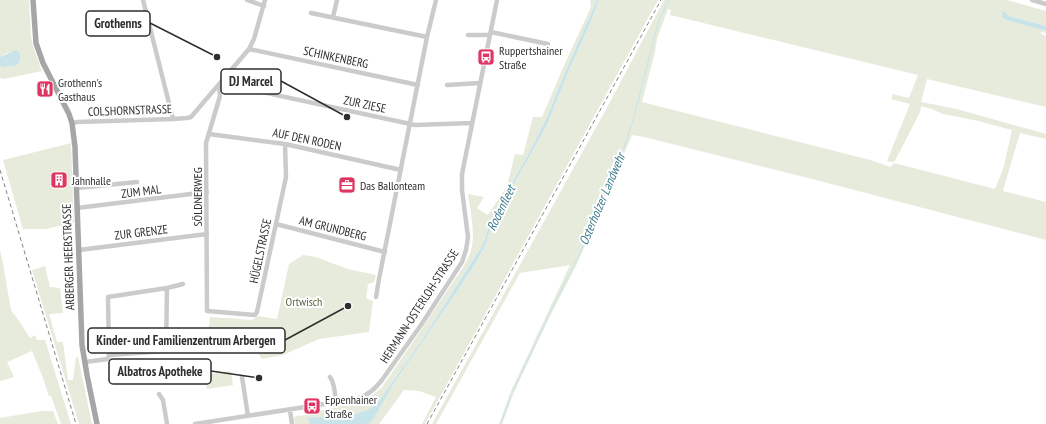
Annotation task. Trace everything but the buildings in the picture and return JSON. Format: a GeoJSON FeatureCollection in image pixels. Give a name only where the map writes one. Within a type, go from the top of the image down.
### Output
{"type":"FeatureCollection","features":[{"type":"Feature","properties":{"kind":"main road","name":"ARBERGER HEERSTRASSE"},"geometry":{"type":"LineString","coordinates":[[33,0],[36,43],[42,63],[69,114],[72,123],[75,147],[84,362],[97,424]]}},
{"type":"Feature","properties":{"kind":"street"},"geometry":{"type":"LineString","coordinates":[[143,0],[173,119]]}},
{"type":"Feature","properties":{"kind":"street"},"geometry":{"type":"LineString","coordinates":[[247,0],[264,6]]}},
{"type":"Feature","properties":{"kind":"street","name":"COLSHORNSTRASSE"},"geometry":{"type":"LineString","coordinates":[[72,123],[191,117],[249,49],[254,38],[265,0]]}},
{"type":"Feature","properties":{"kind":"street"},"geometry":{"type":"LineString","coordinates":[[333,17],[337,0]]}},
{"type":"Feature","properties":{"kind":"street"},"geometry":{"type":"LineString","coordinates":[[376,297],[427,37],[436,0]]}},
{"type":"Feature","properties":{"kind":"street","name":"HERMANN-OSTERLOH-STRASSE"},"geometry":{"type":"LineString","coordinates":[[195,424],[357,399],[375,389],[382,380],[421,325],[462,262],[466,250],[468,237],[462,190],[462,174],[497,0]]}},
{"type":"Feature","properties":{"kind":"street"},"geometry":{"type":"LineString","coordinates":[[1032,0],[1046,4]]}},
{"type":"Feature","properties":{"kind":"street"},"geometry":{"type":"LineString","coordinates":[[311,12],[427,37]]}},
{"type":"Feature","properties":{"kind":"street"},"geometry":{"type":"LineString","coordinates":[[468,35],[490,34],[548,44]]}},
{"type":"Feature","properties":{"kind":"street","name":"SCHINKENBERG"},"geometry":{"type":"LineString","coordinates":[[249,49],[418,85]]}},
{"type":"Feature","properties":{"kind":"street","name":"ZUR ZIESE"},"geometry":{"type":"LineString","coordinates":[[220,83],[415,125],[472,123]]}},
{"type":"Feature","properties":{"kind":"street","name":"SÖLDNERWEG"},"geometry":{"type":"LineString","coordinates":[[207,311],[206,143],[220,96],[220,83]]}},
{"type":"Feature","properties":{"kind":"street"},"geometry":{"type":"LineString","coordinates":[[447,85],[480,83]]}},
{"type":"Feature","properties":{"kind":"street","name":"AUF DEN RODEN"},"geometry":{"type":"LineString","coordinates":[[209,134],[285,144],[401,170]]}},
{"type":"Feature","properties":{"kind":"street","name":"HÜGELSTRASSE"},"geometry":{"type":"LineString","coordinates":[[207,311],[255,314],[257,312],[286,177],[285,144]]}},
{"type":"Feature","properties":{"kind":"street"},"geometry":{"type":"LineString","coordinates":[[77,188],[137,182]]}},
{"type":"Feature","properties":{"kind":"street","name":"ZUM MAL"},"geometry":{"type":"LineString","coordinates":[[77,208],[207,192]]}},
{"type":"Feature","properties":{"kind":"street","name":"AM GRUNDBERG"},"geometry":{"type":"LineString","coordinates":[[276,224],[385,252]]}},
{"type":"Feature","properties":{"kind":"street","name":"ZUR GRENZE"},"geometry":{"type":"LineString","coordinates":[[79,250],[207,234]]}},
{"type":"Feature","properties":{"kind":"street"},"geometry":{"type":"LineString","coordinates":[[84,362],[108,359],[108,297],[167,288],[183,284]]}},
{"type":"Feature","properties":{"kind":"street"},"geometry":{"type":"LineString","coordinates":[[109,355],[166,351],[167,288]]}},
{"type":"Feature","properties":{"kind":"street"},"geometry":{"type":"LineString","coordinates":[[242,377],[248,416]]}},
{"type":"Feature","properties":{"kind":"street"},"geometry":{"type":"LineString","coordinates":[[330,377],[332,380],[336,403]]}},
{"type":"Feature","properties":{"kind":"street"},"geometry":{"type":"LineString","coordinates":[[159,394],[163,400],[167,424]]}},
{"type":"Feature","properties":{"kind":"street"},"geometry":{"type":"LineString","coordinates":[[290,410],[292,424]]}},
{"type":"Feature","properties":{"kind":"green space"},"geometry":{"type":"Polygon","coordinates":[[[0,0],[29,0],[31,37],[42,71],[4,79],[0,78],[0,65],[2,67],[9,52],[0,57],[0,0]]]}},
{"type":"Feature","properties":{"kind":"green space"},"geometry":{"type":"Polygon","coordinates":[[[591,0],[597,0],[547,117],[530,151],[490,222],[482,246],[422,340],[379,401],[382,403],[475,264],[486,244],[492,223],[547,125],[599,0],[658,0],[425,424],[422,424],[436,397],[419,391],[404,390],[379,424],[295,424],[294,418],[296,416],[307,415],[364,400],[373,395],[382,387],[468,258],[472,246],[473,233],[468,194],[484,197],[477,208],[488,215],[507,186],[515,154],[523,155],[533,117],[542,117],[591,7],[591,0]]]}},
{"type":"Feature","properties":{"kind":"green space"},"geometry":{"type":"Polygon","coordinates":[[[664,0],[1007,0],[1046,11],[1046,26],[1009,16],[1002,12],[1006,20],[1046,31],[1046,33],[1041,32],[1041,34],[1046,36],[1046,107],[927,79],[921,102],[957,109],[1046,134],[1046,139],[1020,133],[1003,191],[1046,202],[1046,240],[812,179],[632,135],[577,264],[550,316],[514,392],[502,424],[499,424],[511,391],[570,265],[520,273],[436,424],[432,424],[609,104],[664,0]],[[668,9],[657,39],[642,102],[874,161],[890,167],[894,163],[995,189],[1004,166],[1012,130],[943,114],[921,106],[920,112],[895,161],[887,161],[910,104],[891,99],[893,94],[909,98],[918,75],[670,15],[671,10],[668,9]]]}},
{"type":"Feature","properties":{"kind":"green space"},"geometry":{"type":"Polygon","coordinates":[[[71,143],[74,223],[45,229],[23,229],[3,160],[71,143]]]}},
{"type":"Feature","properties":{"kind":"green space"},"geometry":{"type":"Polygon","coordinates":[[[0,250],[11,310],[30,338],[35,335],[37,340],[45,340],[71,424],[61,424],[32,351],[7,362],[14,377],[0,381],[0,250]]]}},
{"type":"Feature","properties":{"kind":"green space","name":"Ortwisch"},"geometry":{"type":"Polygon","coordinates":[[[303,255],[316,257],[348,269],[376,275],[374,282],[368,284],[366,298],[373,301],[369,332],[319,339],[283,355],[262,359],[258,353],[254,330],[233,330],[228,332],[219,337],[209,348],[190,347],[209,326],[210,317],[252,320],[258,316],[277,319],[289,264],[303,255]]]}},
{"type":"Feature","properties":{"kind":"green space"},"geometry":{"type":"Polygon","coordinates":[[[45,266],[50,287],[60,288],[63,313],[49,314],[57,342],[63,342],[68,380],[73,380],[76,357],[78,357],[92,424],[79,424],[32,270],[45,266]]]}},
{"type":"Feature","properties":{"kind":"green space"},"geometry":{"type":"Polygon","coordinates":[[[231,371],[233,385],[207,389],[204,375],[231,371]]]}},
{"type":"Feature","properties":{"kind":"green space"},"geometry":{"type":"Polygon","coordinates":[[[41,411],[53,411],[58,424],[0,424],[0,418],[41,411]]]}},
{"type":"Feature","properties":{"kind":"water"},"geometry":{"type":"Polygon","coordinates":[[[597,0],[599,0],[589,26],[569,70],[547,125],[492,223],[486,244],[454,296],[392,386],[374,418],[368,424],[310,424],[308,418],[352,415],[373,407],[379,401],[422,340],[482,246],[490,222],[530,151],[547,117],[597,0]]]}},
{"type":"Feature","properties":{"kind":"water"},"geometry":{"type":"Polygon","coordinates":[[[1002,12],[1006,12],[1009,16],[1046,26],[1046,31],[1006,20],[1003,18],[1002,12]]]}},
{"type":"Feature","properties":{"kind":"water"},"geometry":{"type":"Polygon","coordinates":[[[16,50],[20,53],[20,60],[17,65],[2,67],[0,65],[0,57],[16,50]]]}},
{"type":"Feature","properties":{"kind":"waterway","name":"Osterholzer Landwehr"},"geometry":{"type":"LineString","coordinates":[[513,391],[580,253],[623,150],[634,117],[658,23],[669,0]]}},
{"type":"Feature","properties":{"kind":"waterway","name":"Osterholzer Landwehr"},"geometry":{"type":"LineString","coordinates":[[501,424],[511,395]]}},
{"type":"Feature","properties":{"kind":"railway"},"geometry":{"type":"LineString","coordinates":[[427,424],[661,0]]}},
{"type":"Feature","properties":{"kind":"railway"},"geometry":{"type":"LineString","coordinates":[[0,170],[76,424]]}},
{"type":"Feature","properties":{"kind":"place","name":"Grothenns"},"geometry":{"type":"Point","coordinates":[217,57]}},
{"type":"Feature","properties":{"kind":"place","name":"Ruppertshainer Straße"},"geometry":{"type":"Point","coordinates":[486,57]}},
{"type":"Feature","properties":{"kind":"place","name":"Grothenn's Gasthaus"},"geometry":{"type":"Point","coordinates":[45,89]}},
{"type":"Feature","properties":{"kind":"place","name":"DJ Marcel"},"geometry":{"type":"Point","coordinates":[347,117]}},
{"type":"Feature","properties":{"kind":"place","name":"Jahnhalle"},"geometry":{"type":"Point","coordinates":[59,180]}},
{"type":"Feature","properties":{"kind":"place","name":"Das Ballonteam"},"geometry":{"type":"Point","coordinates":[347,185]}},
{"type":"Feature","properties":{"kind":"place","name":"Kinder- und Familienzentrum Arbergen"},"geometry":{"type":"Point","coordinates":[348,306]}},
{"type":"Feature","properties":{"kind":"place","name":"Albatros Apotheke"},"geometry":{"type":"Point","coordinates":[259,378]}},
{"type":"Feature","properties":{"kind":"place","name":"Eppenhainer Straße"},"geometry":{"type":"Point","coordinates":[312,406]}},
{"type":"Feature","properties":{"kind":"water label","name":"Rodenfleet"},"geometry":{"type":"Point","coordinates":[501,208]}}]}
